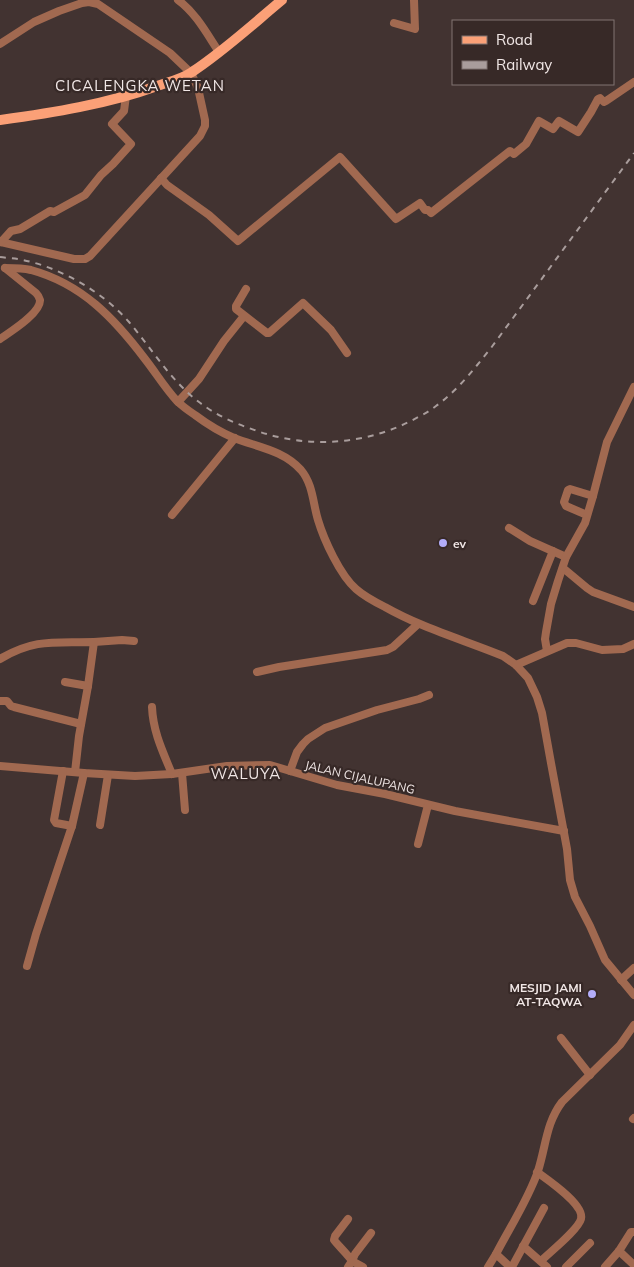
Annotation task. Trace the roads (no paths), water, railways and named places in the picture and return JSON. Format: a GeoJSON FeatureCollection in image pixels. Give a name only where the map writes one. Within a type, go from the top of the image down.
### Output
{"type":"FeatureCollection","features":[{"type":"Feature","properties":{"kind":"main road"},"geometry":{"type":"LineString","coordinates":[[0,120],[37,115],[126,96],[173,81],[191,73],[282,0]]}},
{"type":"Feature","properties":{"kind":"street"},"geometry":{"type":"LineString","coordinates":[[178,0],[196,17],[219,52]]}},
{"type":"Feature","properties":{"kind":"street"},"geometry":{"type":"LineString","coordinates":[[394,23],[415,28],[414,0]]}},
{"type":"Feature","properties":{"kind":"street"},"geometry":{"type":"LineString","coordinates":[[0,44],[34,22],[73,5],[90,2],[98,4],[170,53],[191,73],[200,95],[205,120],[205,126],[200,136],[90,256],[85,259],[65,257],[0,242]]}},
{"type":"Feature","properties":{"kind":"street"},"geometry":{"type":"LineString","coordinates":[[161,178],[167,185],[209,215],[238,241],[340,157],[396,219],[420,203],[425,210],[431,212],[510,151],[514,154],[526,144],[540,120],[553,129],[559,121],[578,132],[598,99],[600,98],[606,102],[634,82]]}},
{"type":"Feature","properties":{"kind":"street"},"geometry":{"type":"LineString","coordinates":[[0,242],[11,231],[20,229],[50,211],[54,212],[85,195],[101,175],[132,144],[112,124],[124,110],[126,96]]}},
{"type":"Feature","properties":{"kind":"street"},"geometry":{"type":"LineString","coordinates":[[0,339],[31,316],[40,300],[36,293],[2,267]]}},
{"type":"Feature","properties":{"kind":"street"},"geometry":{"type":"LineString","coordinates":[[2,267],[30,270],[61,280],[99,306],[115,322],[178,402],[210,426],[235,438],[284,456],[302,471],[310,487],[318,521],[340,568],[354,587],[368,598],[418,624],[497,654],[516,665],[528,678],[542,713],[564,831],[570,880],[575,897],[602,954],[634,995]]}},
{"type":"Feature","properties":{"kind":"street"},"geometry":{"type":"LineString","coordinates":[[246,289],[235,308],[267,333],[269,334],[304,303],[331,330],[347,353]]}},
{"type":"Feature","properties":{"kind":"street"},"geometry":{"type":"LineString","coordinates":[[178,402],[199,379],[224,341],[244,316]]}},
{"type":"Feature","properties":{"kind":"street"},"geometry":{"type":"LineString","coordinates":[[547,651],[545,639],[551,604],[566,557],[581,531],[594,496],[606,442],[634,387]]}},
{"type":"Feature","properties":{"kind":"street"},"geometry":{"type":"LineString","coordinates":[[189,422],[195,415]]}},
{"type":"Feature","properties":{"kind":"street"},"geometry":{"type":"LineString","coordinates":[[172,515],[235,438]]}},
{"type":"Feature","properties":{"kind":"street"},"geometry":{"type":"LineString","coordinates":[[587,515],[566,506],[564,502],[568,490],[594,496]]}},
{"type":"Feature","properties":{"kind":"street"},"geometry":{"type":"LineString","coordinates":[[509,528],[535,544],[566,557]]}},
{"type":"Feature","properties":{"kind":"street"},"geometry":{"type":"LineString","coordinates":[[533,601],[553,551]]}},
{"type":"Feature","properties":{"kind":"street"},"geometry":{"type":"LineString","coordinates":[[563,568],[587,588],[634,608]]}},
{"type":"Feature","properties":{"kind":"street"},"geometry":{"type":"LineString","coordinates":[[257,672],[387,650],[393,647],[418,624]]}},
{"type":"Feature","properties":{"kind":"street"},"geometry":{"type":"LineString","coordinates":[[0,659],[25,646],[38,643],[56,641],[134,641]]}},
{"type":"Feature","properties":{"kind":"street"},"geometry":{"type":"LineString","coordinates":[[75,772],[94,642]]}},
{"type":"Feature","properties":{"kind":"street"},"geometry":{"type":"LineString","coordinates":[[516,665],[570,642],[602,650],[622,650],[634,644]]}},
{"type":"Feature","properties":{"kind":"street"},"geometry":{"type":"LineString","coordinates":[[65,682],[88,686]]}},
{"type":"Feature","properties":{"kind":"street"},"geometry":{"type":"LineString","coordinates":[[290,771],[297,752],[303,744],[325,728],[429,695]]}},
{"type":"Feature","properties":{"kind":"street"},"geometry":{"type":"LineString","coordinates":[[0,701],[7,701],[14,707],[81,724]]}},
{"type":"Feature","properties":{"kind":"street"},"geometry":{"type":"LineString","coordinates":[[152,707],[155,732],[172,774]]}},
{"type":"Feature","properties":{"kind":"street","name":"JALAN CIJALUPANG"},"geometry":{"type":"LineString","coordinates":[[0,766],[108,775],[182,774],[227,766],[270,765],[337,785],[385,794],[455,811],[564,831]]}},
{"type":"Feature","properties":{"kind":"street"},"geometry":{"type":"LineString","coordinates":[[63,771],[54,820],[56,823],[72,826]]}},
{"type":"Feature","properties":{"kind":"street"},"geometry":{"type":"LineString","coordinates":[[27,966],[72,826],[84,773]]}},
{"type":"Feature","properties":{"kind":"street"},"geometry":{"type":"LineString","coordinates":[[182,774],[185,810]]}},
{"type":"Feature","properties":{"kind":"street"},"geometry":{"type":"LineString","coordinates":[[100,824],[108,775]]}},
{"type":"Feature","properties":{"kind":"street"},"geometry":{"type":"LineString","coordinates":[[418,844],[428,804]]}},
{"type":"Feature","properties":{"kind":"street"},"geometry":{"type":"LineString","coordinates":[[621,980],[634,968]]}},
{"type":"Feature","properties":{"kind":"street"},"geometry":{"type":"LineString","coordinates":[[488,1267],[526,1199],[538,1172],[555,1111],[620,1046],[634,1025]]}},
{"type":"Feature","properties":{"kind":"street"},"geometry":{"type":"LineString","coordinates":[[562,1038],[590,1075]]}},
{"type":"Feature","properties":{"kind":"street"},"geometry":{"type":"LineString","coordinates":[[538,1172],[573,1201],[582,1216],[578,1226],[541,1261]]}},
{"type":"Feature","properties":{"kind":"street"},"geometry":{"type":"LineString","coordinates":[[496,1254],[511,1267],[544,1208]]}},
{"type":"Feature","properties":{"kind":"street"},"geometry":{"type":"LineString","coordinates":[[348,1219],[334,1239],[347,1253],[350,1264]]}},
{"type":"Feature","properties":{"kind":"street"},"geometry":{"type":"LineString","coordinates":[[605,1267],[619,1251],[631,1232],[634,1232]]}},
{"type":"Feature","properties":{"kind":"street"},"geometry":{"type":"LineString","coordinates":[[350,1264],[371,1233]]}},
{"type":"Feature","properties":{"kind":"street"},"geometry":{"type":"LineString","coordinates":[[566,1267],[590,1243]]}},
{"type":"Feature","properties":{"kind":"street"},"geometry":{"type":"LineString","coordinates":[[523,1246],[547,1267]]}},
{"type":"Feature","properties":{"kind":"street"},"geometry":{"type":"LineString","coordinates":[[619,1251],[634,1265]]}},
{"type":"Feature","properties":{"kind":"street"},"geometry":{"type":"LineString","coordinates":[[350,1264],[363,1267]]}},
{"type":"Feature","properties":{"kind":"railway"},"geometry":{"type":"LineString","coordinates":[[0,257],[23,260],[52,269],[94,291],[119,311],[179,384],[204,406],[223,417],[242,426],[292,440],[336,442],[358,439],[379,434],[422,415],[444,400],[459,386],[491,348],[634,153]]}},
{"type":"Feature","properties":{"kind":"place","name":"ev"},"geometry":{"type":"Point","coordinates":[443,543]}},
{"type":"Feature","properties":{"kind":"place","name":"MESJID JAMI AT-TAQWA"},"geometry":{"type":"Point","coordinates":[592,994]}},
{"type":"Feature","properties":{"kind":"district","name":"CICALENGKA WETAN"},"geometry":{"type":"Point","coordinates":[140,85]}},
{"type":"Feature","properties":{"kind":"district","name":"WALUYA"},"geometry":{"type":"Point","coordinates":[246,773]}}]}
